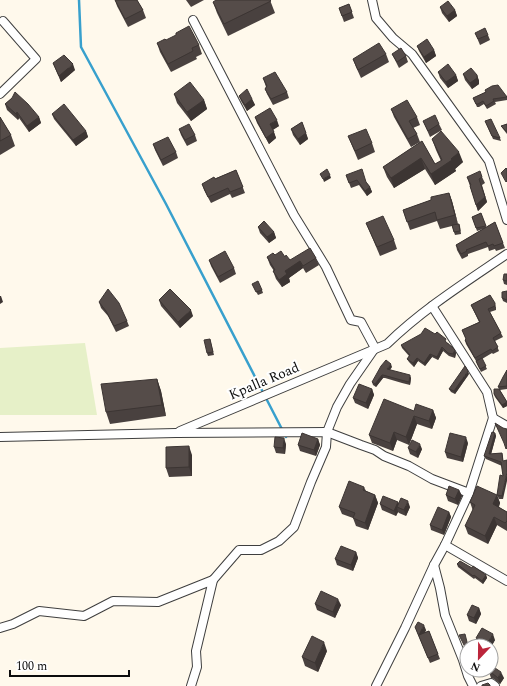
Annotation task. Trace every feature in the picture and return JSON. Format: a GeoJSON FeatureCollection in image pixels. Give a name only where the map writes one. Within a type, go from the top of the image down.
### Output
{"type":"FeatureCollection","features":[{"type":"Feature","properties":{"kind":"street"},"geometry":{"type":"LineString","coordinates":[[372,0],[376,18],[392,38],[412,54],[489,161],[507,220]]}},
{"type":"Feature","properties":{"kind":"street"},"geometry":{"type":"LineString","coordinates":[[0,628],[13,624],[39,611],[84,616],[113,601],[158,602],[213,580],[239,550],[261,550],[279,541],[294,526],[326,447],[327,432],[337,407],[350,384],[375,348],[361,322],[351,320],[326,267],[294,215],[193,20]]}},
{"type":"Feature","properties":{"kind":"street"},"geometry":{"type":"LineString","coordinates":[[0,94],[36,59],[3,22]]}},
{"type":"Feature","properties":{"kind":"street","name":"Kpalla Road"},"geometry":{"type":"LineString","coordinates":[[0,437],[176,433],[386,344],[432,306],[507,254]]}},
{"type":"Feature","properties":{"kind":"street"},"geometry":{"type":"LineString","coordinates":[[376,686],[469,493],[493,418],[487,392],[432,306]]}},
{"type":"Feature","properties":{"kind":"street"},"geometry":{"type":"LineString","coordinates":[[493,418],[507,426]]}},
{"type":"Feature","properties":{"kind":"street"},"geometry":{"type":"LineString","coordinates":[[176,433],[327,432],[360,446],[375,450],[384,456],[410,466],[432,479],[469,493]]}},
{"type":"Feature","properties":{"kind":"street"},"geometry":{"type":"LineString","coordinates":[[445,545],[507,581]]}},
{"type":"Feature","properties":{"kind":"street"},"geometry":{"type":"LineString","coordinates":[[434,565],[445,615],[473,686]]}},
{"type":"Feature","properties":{"kind":"street"},"geometry":{"type":"LineString","coordinates":[[191,686],[197,667],[196,651],[213,580]]}},
{"type":"Feature","properties":{"kind":"street"},"geometry":{"type":"LineString","coordinates":[[481,686],[491,683],[495,686]]}},
{"type":"Feature","properties":{"kind":"green space"},"geometry":{"type":"Polygon","coordinates":[[[85,343],[97,415],[0,415],[0,348],[85,343]]]}},
{"type":"Feature","properties":{"kind":"building"},"geometry":{"type":"Polygon","coordinates":[[[115,0],[137,0],[143,10],[125,19],[115,0]]]}},
{"type":"Feature","properties":{"kind":"building"},"geometry":{"type":"Polygon","coordinates":[[[216,0],[271,1],[224,24],[213,2],[216,0]]]}},
{"type":"Feature","properties":{"kind":"building"},"geometry":{"type":"Polygon","coordinates":[[[448,1],[455,10],[447,16],[440,7],[448,1]]]}},
{"type":"Feature","properties":{"kind":"building"},"geometry":{"type":"Polygon","coordinates":[[[349,4],[352,12],[342,16],[339,8],[349,4]]]}},
{"type":"Feature","properties":{"kind":"building"},"geometry":{"type":"Polygon","coordinates":[[[189,26],[199,45],[192,48],[193,51],[168,64],[157,43],[176,35],[176,33],[189,26]]]}},
{"type":"Feature","properties":{"kind":"building"},"geometry":{"type":"Polygon","coordinates":[[[485,28],[488,35],[478,39],[475,33],[485,28]]]}},
{"type":"Feature","properties":{"kind":"building"},"geometry":{"type":"Polygon","coordinates":[[[427,39],[434,50],[424,57],[417,46],[427,39]]]}},
{"type":"Feature","properties":{"kind":"building"},"geometry":{"type":"Polygon","coordinates":[[[379,43],[386,54],[358,70],[353,59],[379,43]]]}},
{"type":"Feature","properties":{"kind":"building"},"geometry":{"type":"Polygon","coordinates":[[[401,48],[406,56],[397,62],[392,54],[401,48]]]}},
{"type":"Feature","properties":{"kind":"building"},"geometry":{"type":"Polygon","coordinates":[[[64,55],[73,64],[59,76],[53,63],[64,55]]]}},
{"type":"Feature","properties":{"kind":"building"},"geometry":{"type":"Polygon","coordinates":[[[448,64],[456,75],[446,82],[438,72],[448,64]]]}},
{"type":"Feature","properties":{"kind":"building"},"geometry":{"type":"Polygon","coordinates":[[[471,68],[477,75],[477,78],[470,83],[463,74],[471,68]]]}},
{"type":"Feature","properties":{"kind":"building"},"geometry":{"type":"Polygon","coordinates":[[[275,72],[287,92],[271,99],[265,89],[267,86],[263,78],[275,72]]]}},
{"type":"Feature","properties":{"kind":"building"},"geometry":{"type":"Polygon","coordinates":[[[190,82],[204,100],[187,112],[174,94],[190,82]]]}},
{"type":"Feature","properties":{"kind":"building"},"geometry":{"type":"Polygon","coordinates":[[[498,85],[507,97],[493,99],[494,101],[486,106],[483,101],[476,104],[473,98],[486,92],[485,90],[492,86],[498,85]]]}},
{"type":"Feature","properties":{"kind":"building"},"geometry":{"type":"Polygon","coordinates":[[[247,89],[252,99],[245,105],[239,96],[247,89]]]}},
{"type":"Feature","properties":{"kind":"building"},"geometry":{"type":"Polygon","coordinates":[[[15,92],[39,117],[27,126],[17,112],[16,114],[5,104],[12,98],[15,92]]]}},
{"type":"Feature","properties":{"kind":"building"},"geometry":{"type":"Polygon","coordinates":[[[407,100],[417,117],[409,121],[417,134],[408,139],[391,109],[407,100]]]}},
{"type":"Feature","properties":{"kind":"building"},"geometry":{"type":"Polygon","coordinates":[[[64,104],[86,131],[73,140],[52,114],[64,104]]]}},
{"type":"Feature","properties":{"kind":"building"},"geometry":{"type":"Polygon","coordinates":[[[270,108],[277,120],[270,124],[274,132],[266,138],[255,117],[270,108]]]}},
{"type":"Feature","properties":{"kind":"building"},"geometry":{"type":"Polygon","coordinates":[[[435,115],[439,124],[428,131],[423,121],[435,115]]]}},
{"type":"Feature","properties":{"kind":"building"},"geometry":{"type":"Polygon","coordinates":[[[0,117],[11,135],[0,141],[0,117]]]}},
{"type":"Feature","properties":{"kind":"building"},"geometry":{"type":"Polygon","coordinates":[[[491,119],[500,138],[492,136],[485,121],[491,119]]]}},
{"type":"Feature","properties":{"kind":"building"},"geometry":{"type":"Polygon","coordinates":[[[302,122],[306,133],[298,139],[291,129],[302,122]]]}},
{"type":"Feature","properties":{"kind":"building"},"geometry":{"type":"Polygon","coordinates":[[[189,124],[195,135],[185,140],[179,129],[189,124]]]}},
{"type":"Feature","properties":{"kind":"building"},"geometry":{"type":"Polygon","coordinates":[[[507,124],[507,132],[501,126],[507,124]]]}},
{"type":"Feature","properties":{"kind":"building"},"geometry":{"type":"Polygon","coordinates":[[[366,129],[372,143],[355,151],[348,136],[366,129]]]}},
{"type":"Feature","properties":{"kind":"building"},"geometry":{"type":"Polygon","coordinates":[[[441,131],[459,152],[451,159],[452,160],[431,174],[421,158],[391,178],[383,167],[422,141],[435,164],[442,160],[432,139],[441,131]]]}},
{"type":"Feature","properties":{"kind":"building"},"geometry":{"type":"Polygon","coordinates":[[[168,137],[176,152],[161,160],[153,144],[168,137]]]}},
{"type":"Feature","properties":{"kind":"building"},"geometry":{"type":"Polygon","coordinates":[[[506,168],[507,181],[506,182],[501,173],[506,168]]]}},
{"type":"Feature","properties":{"kind":"building"},"geometry":{"type":"Polygon","coordinates":[[[327,169],[330,175],[323,179],[320,174],[327,169]]]}},
{"type":"Feature","properties":{"kind":"building"},"geometry":{"type":"Polygon","coordinates":[[[362,169],[366,182],[370,187],[365,191],[357,180],[349,183],[346,175],[362,169]]]}},
{"type":"Feature","properties":{"kind":"building"},"geometry":{"type":"Polygon","coordinates":[[[236,170],[243,187],[230,192],[228,188],[208,197],[202,184],[214,177],[215,179],[236,170]]]}},
{"type":"Feature","properties":{"kind":"building"},"geometry":{"type":"Polygon","coordinates":[[[480,171],[482,177],[479,179],[485,197],[476,205],[470,186],[471,185],[467,177],[480,171]]]}},
{"type":"Feature","properties":{"kind":"building"},"geometry":{"type":"Polygon","coordinates":[[[449,193],[455,215],[437,220],[435,212],[407,222],[403,210],[431,200],[431,197],[449,193]]]}},
{"type":"Feature","properties":{"kind":"building"},"geometry":{"type":"Polygon","coordinates":[[[481,213],[486,226],[476,228],[472,217],[481,213]]]}},
{"type":"Feature","properties":{"kind":"building"},"geometry":{"type":"Polygon","coordinates":[[[383,216],[394,240],[377,247],[366,223],[383,216]]]}},
{"type":"Feature","properties":{"kind":"building"},"geometry":{"type":"Polygon","coordinates":[[[264,221],[274,232],[267,237],[258,227],[264,221]]]}},
{"type":"Feature","properties":{"kind":"building"},"geometry":{"type":"Polygon","coordinates":[[[495,222],[503,243],[488,246],[486,242],[466,250],[467,251],[461,254],[456,245],[495,222]]]}},
{"type":"Feature","properties":{"kind":"building"},"geometry":{"type":"Polygon","coordinates":[[[459,224],[460,231],[454,232],[452,225],[459,224]]]}},
{"type":"Feature","properties":{"kind":"building"},"geometry":{"type":"Polygon","coordinates":[[[310,248],[316,258],[303,266],[300,261],[285,271],[287,274],[279,280],[267,257],[273,253],[275,255],[281,251],[285,257],[286,255],[290,260],[310,248]]]}},
{"type":"Feature","properties":{"kind":"building"},"geometry":{"type":"Polygon","coordinates":[[[225,251],[234,268],[218,277],[209,260],[225,251]]]}},
{"type":"Feature","properties":{"kind":"building"},"geometry":{"type":"Polygon","coordinates":[[[504,274],[507,274],[507,281],[503,280],[504,274]]]}},
{"type":"Feature","properties":{"kind":"building"},"geometry":{"type":"Polygon","coordinates":[[[258,281],[262,290],[256,292],[252,284],[258,281]]]}},
{"type":"Feature","properties":{"kind":"building"},"geometry":{"type":"Polygon","coordinates":[[[108,289],[119,303],[127,321],[114,326],[99,302],[108,289]]]}},
{"type":"Feature","properties":{"kind":"building"},"geometry":{"type":"Polygon","coordinates":[[[170,289],[191,310],[178,322],[159,300],[170,289]]]}},
{"type":"Feature","properties":{"kind":"building"},"geometry":{"type":"Polygon","coordinates":[[[507,291],[507,300],[502,298],[502,292],[507,291]]]}},
{"type":"Feature","properties":{"kind":"building"},"geometry":{"type":"Polygon","coordinates":[[[490,295],[495,303],[495,306],[488,309],[501,333],[493,338],[498,347],[492,351],[491,349],[475,358],[465,340],[466,339],[462,330],[480,322],[471,305],[490,295]]]}},
{"type":"Feature","properties":{"kind":"building"},"geometry":{"type":"Polygon","coordinates":[[[425,328],[435,334],[437,332],[446,339],[445,341],[455,350],[453,354],[448,353],[442,347],[437,357],[430,354],[424,363],[417,358],[413,363],[407,359],[410,355],[401,345],[421,334],[425,328]]]}},
{"type":"Feature","properties":{"kind":"building"},"geometry":{"type":"Polygon","coordinates":[[[210,339],[213,352],[207,353],[204,340],[210,339]]]}},
{"type":"Feature","properties":{"kind":"building"},"geometry":{"type":"Polygon","coordinates":[[[482,358],[486,366],[480,369],[476,361],[482,358]]]}},
{"type":"Feature","properties":{"kind":"building"},"geometry":{"type":"Polygon","coordinates":[[[386,360],[391,364],[387,369],[410,375],[409,382],[382,375],[375,384],[372,382],[386,360]]]}},
{"type":"Feature","properties":{"kind":"building"},"geometry":{"type":"Polygon","coordinates":[[[465,366],[468,371],[454,391],[449,389],[465,366]]]}},
{"type":"Feature","properties":{"kind":"building"},"geometry":{"type":"Polygon","coordinates":[[[507,370],[507,386],[498,387],[503,377],[507,370]]]}},
{"type":"Feature","properties":{"kind":"building"},"geometry":{"type":"Polygon","coordinates":[[[157,379],[162,405],[106,412],[101,384],[157,379]]]}},
{"type":"Feature","properties":{"kind":"building"},"geometry":{"type":"Polygon","coordinates":[[[359,384],[372,389],[366,403],[353,398],[359,384]]]}},
{"type":"Feature","properties":{"kind":"building"},"geometry":{"type":"Polygon","coordinates":[[[494,389],[499,389],[507,402],[502,405],[494,394],[494,389]]]}},
{"type":"Feature","properties":{"kind":"building"},"geometry":{"type":"Polygon","coordinates":[[[384,399],[414,411],[416,404],[433,410],[429,421],[414,416],[406,437],[394,432],[390,443],[369,435],[384,399]]]}},
{"type":"Feature","properties":{"kind":"building"},"geometry":{"type":"Polygon","coordinates":[[[495,423],[507,429],[506,449],[504,443],[495,423]]]}},
{"type":"Feature","properties":{"kind":"building"},"geometry":{"type":"Polygon","coordinates":[[[492,432],[495,433],[489,454],[502,453],[503,461],[507,460],[507,472],[502,496],[497,495],[500,475],[503,476],[501,462],[484,456],[492,432]]]}},
{"type":"Feature","properties":{"kind":"building"},"geometry":{"type":"Polygon","coordinates":[[[302,433],[318,439],[314,450],[298,445],[302,433]]]}},
{"type":"Feature","properties":{"kind":"building"},"geometry":{"type":"Polygon","coordinates":[[[450,433],[466,437],[461,457],[445,452],[450,433]]]}},
{"type":"Feature","properties":{"kind":"building"},"geometry":{"type":"Polygon","coordinates":[[[275,437],[284,438],[283,448],[274,447],[275,437]]]}},
{"type":"Feature","properties":{"kind":"building"},"geometry":{"type":"Polygon","coordinates":[[[412,440],[420,444],[416,452],[408,448],[412,440]]]}},
{"type":"Feature","properties":{"kind":"building"},"geometry":{"type":"Polygon","coordinates":[[[189,446],[189,467],[166,468],[166,447],[189,446]]]}},
{"type":"Feature","properties":{"kind":"building"},"geometry":{"type":"Polygon","coordinates":[[[349,481],[364,487],[363,490],[375,495],[365,523],[353,518],[355,513],[339,507],[349,481]]]}},
{"type":"Feature","properties":{"kind":"building"},"geometry":{"type":"Polygon","coordinates":[[[449,486],[459,490],[455,499],[446,495],[449,486]]]}},
{"type":"Feature","properties":{"kind":"building"},"geometry":{"type":"Polygon","coordinates":[[[477,486],[497,495],[493,504],[507,512],[507,521],[505,523],[494,517],[485,536],[465,526],[475,505],[470,502],[477,486]]]}},
{"type":"Feature","properties":{"kind":"building"},"geometry":{"type":"Polygon","coordinates":[[[383,496],[398,502],[394,511],[380,504],[383,496]]]}},
{"type":"Feature","properties":{"kind":"building"},"geometry":{"type":"Polygon","coordinates":[[[401,498],[408,501],[404,510],[397,507],[401,498]]]}},
{"type":"Feature","properties":{"kind":"building"},"geometry":{"type":"Polygon","coordinates":[[[438,507],[449,512],[442,530],[430,525],[438,507]]]}},
{"type":"Feature","properties":{"kind":"building"},"geometry":{"type":"Polygon","coordinates":[[[341,546],[356,552],[351,565],[335,559],[341,546]]]}},
{"type":"Feature","properties":{"kind":"building"},"geometry":{"type":"Polygon","coordinates":[[[460,561],[472,568],[473,566],[486,575],[482,581],[457,564],[460,561]]]}},
{"type":"Feature","properties":{"kind":"building"},"geometry":{"type":"Polygon","coordinates":[[[321,591],[338,599],[333,612],[315,604],[321,591]]]}},
{"type":"Feature","properties":{"kind":"building"},"geometry":{"type":"Polygon","coordinates":[[[472,605],[479,608],[474,618],[467,615],[472,605]]]}},
{"type":"Feature","properties":{"kind":"building"},"geometry":{"type":"Polygon","coordinates":[[[418,622],[424,625],[419,635],[429,631],[438,654],[428,658],[415,627],[418,622]]]}},
{"type":"Feature","properties":{"kind":"building"},"geometry":{"type":"Polygon","coordinates":[[[482,628],[493,634],[491,638],[476,638],[482,628]]]}},
{"type":"Feature","properties":{"kind":"building"},"geometry":{"type":"Polygon","coordinates":[[[465,634],[466,638],[460,638],[459,635],[465,634]]]}},
{"type":"Feature","properties":{"kind":"building"},"geometry":{"type":"Polygon","coordinates":[[[312,636],[324,642],[315,663],[302,657],[312,636]]]}},
{"type":"Feature","properties":{"kind":"building"},"geometry":{"type":"Polygon","coordinates":[[[488,683],[490,686],[482,686],[482,685],[488,683]]]}},
{"type":"Feature","properties":{"kind":"waterway"},"geometry":{"type":"LineString","coordinates":[[79,0],[81,47],[166,204],[286,437]]}}]}
